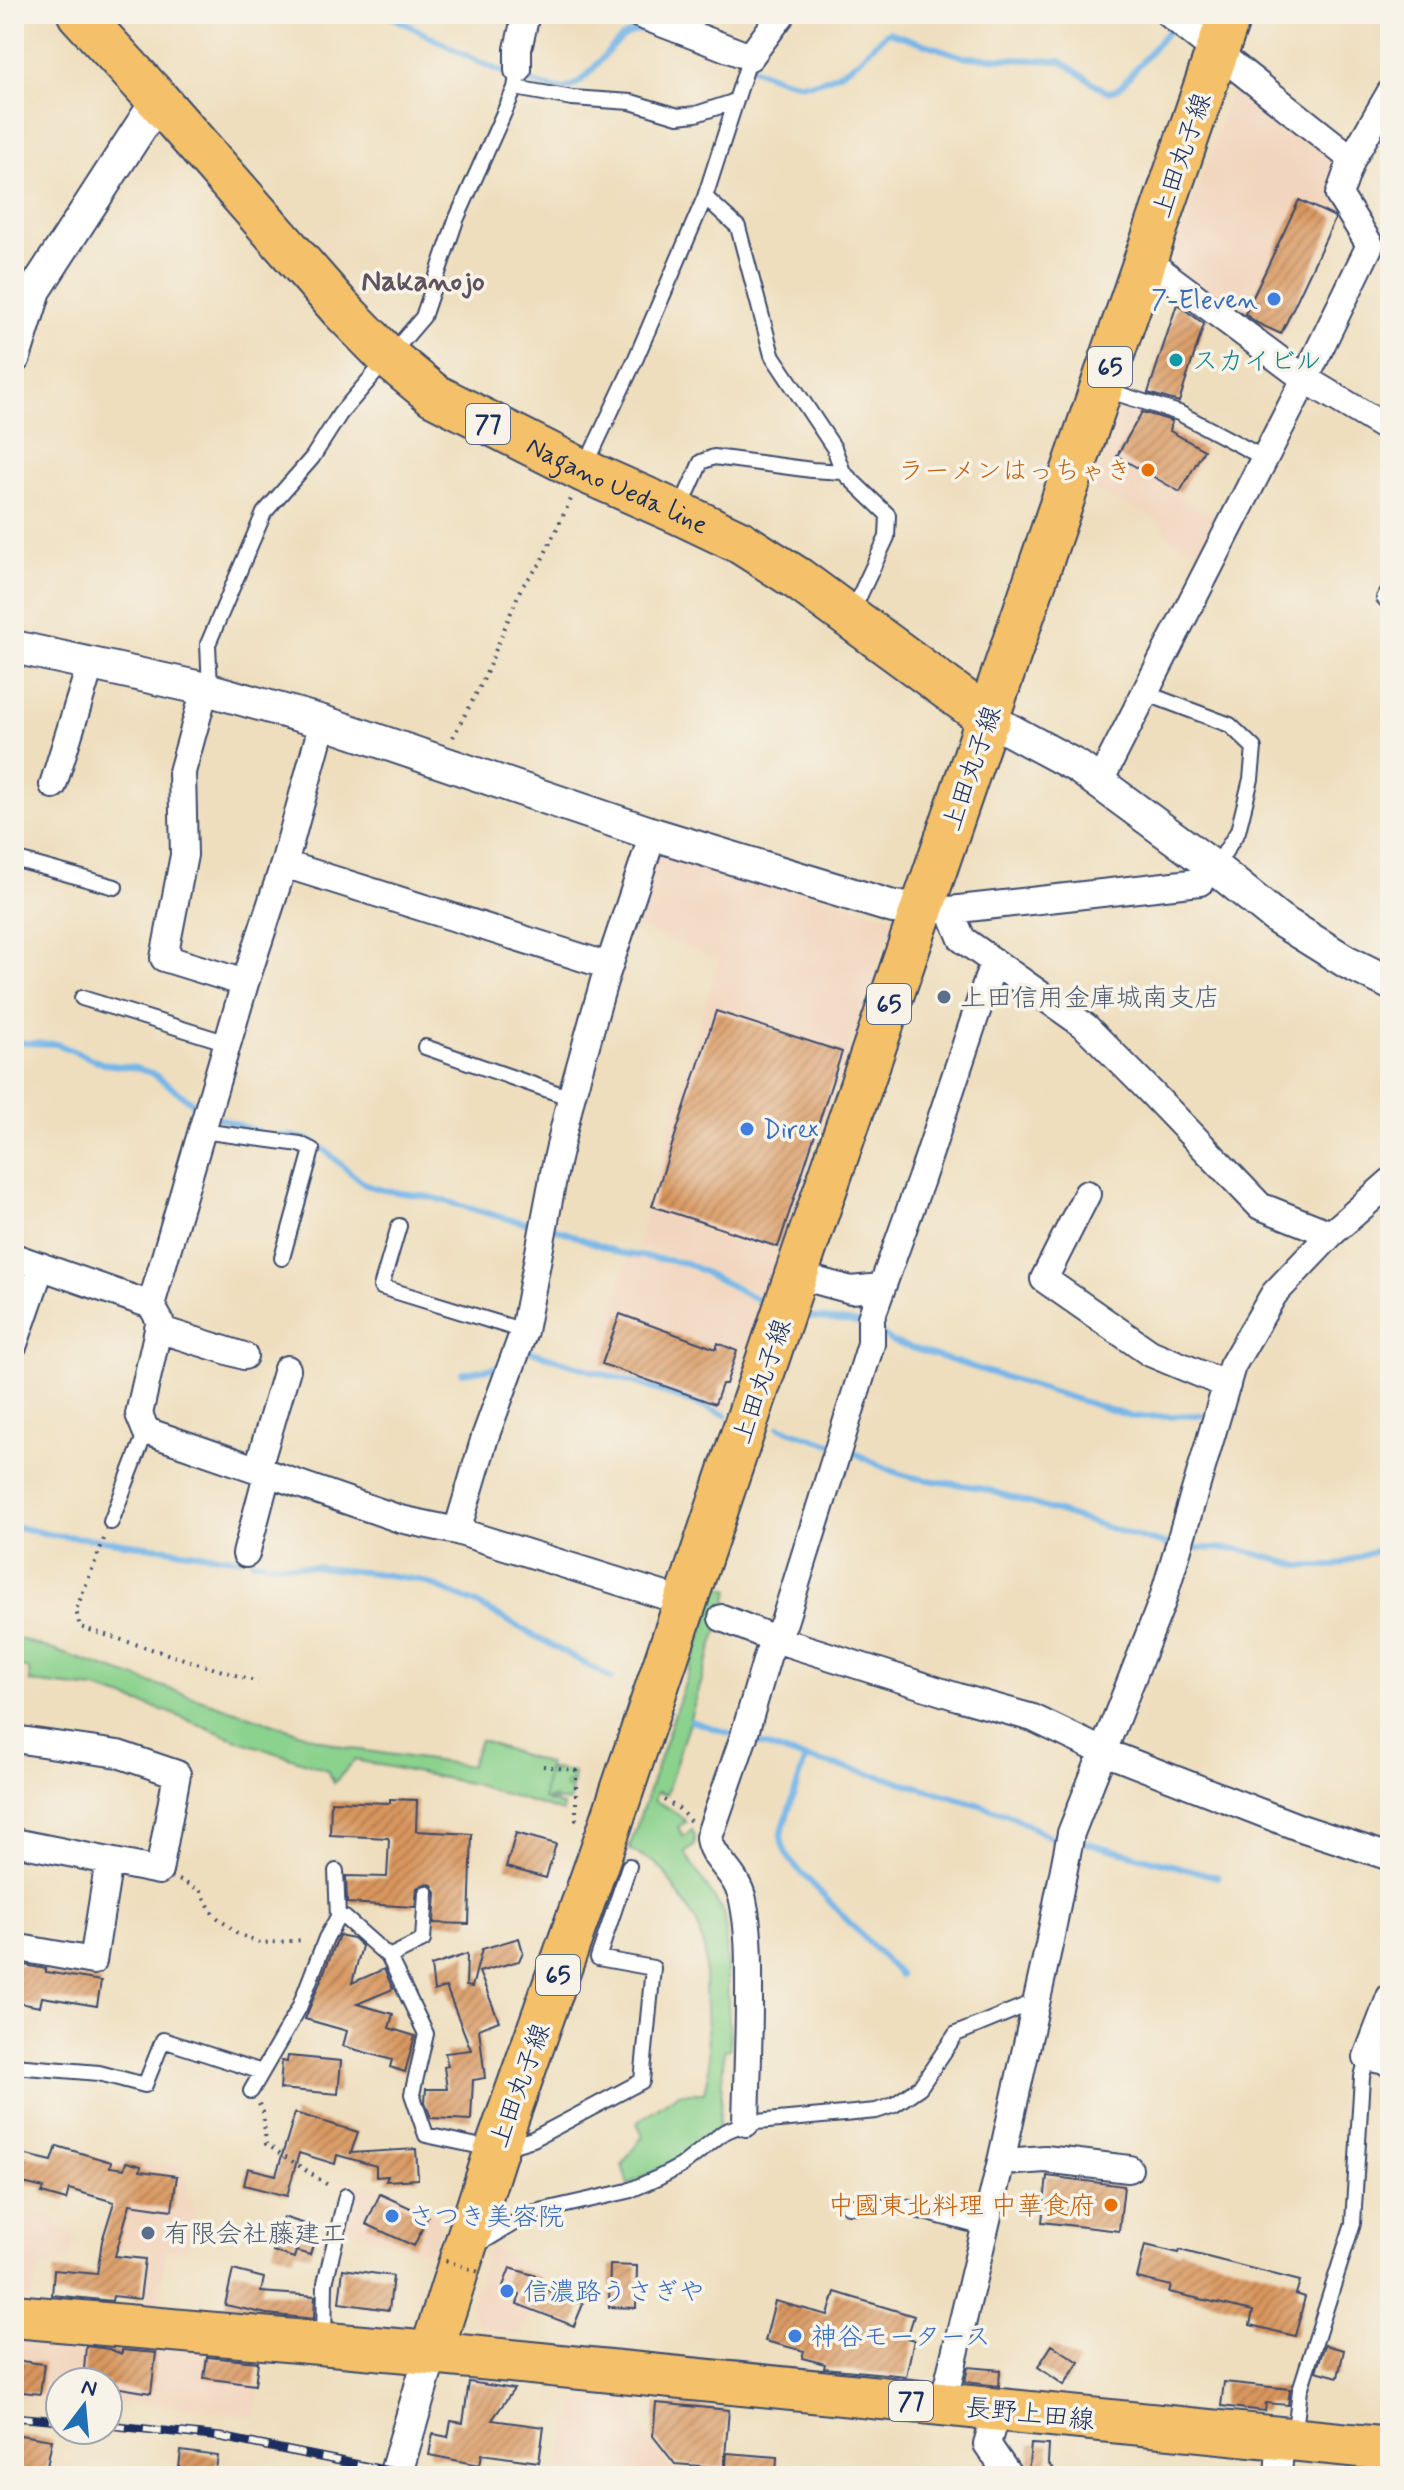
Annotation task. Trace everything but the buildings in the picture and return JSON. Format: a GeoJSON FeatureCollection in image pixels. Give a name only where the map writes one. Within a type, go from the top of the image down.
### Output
{"type":"FeatureCollection","features":[{"type":"Feature","properties":{"kind":"main road","name":"Nagano Ueda line"},"geometry":{"type":"LineString","coordinates":[[79,14],[341,309],[388,357],[434,395],[584,471],[740,542],[798,579],[989,719]]}},
{"type":"Feature","properties":{"kind":"main road","name":"上田丸子線"},"geometry":{"type":"LineString","coordinates":[[431,2353],[496,2150],[608,1832],[796,1275],[936,909],[989,719],[1230,14]]}},
{"type":"Feature","properties":{"kind":"main road"},"geometry":{"type":"LineString","coordinates":[[14,2316],[431,2353]]}},
{"type":"Feature","properties":{"kind":"main road","name":"長野上田線"},"geometry":{"type":"LineString","coordinates":[[431,2353],[997,2410],[1283,2456],[1390,2449]]}},
{"type":"Feature","properties":{"kind":"street"},"geometry":{"type":"LineString","coordinates":[[516,80],[518,49],[526,14]]}},
{"type":"Feature","properties":{"kind":"street"},"geometry":{"type":"LineString","coordinates":[[638,14],[748,63],[782,14]]}},
{"type":"Feature","properties":{"kind":"street"},"geometry":{"type":"LineString","coordinates":[[1169,14],[1352,159]]}},
{"type":"Feature","properties":{"kind":"street"},"geometry":{"type":"LineString","coordinates":[[1099,783],[1370,245],[1339,195],[1352,159],[1390,93]]}},
{"type":"Feature","properties":{"kind":"street"},"geometry":{"type":"LineString","coordinates":[[14,357],[21,304],[35,290],[158,100]]}},
{"type":"Feature","properties":{"kind":"street"},"geometry":{"type":"LineString","coordinates":[[1146,260],[1305,379],[1390,430]]}},
{"type":"Feature","properties":{"kind":"street"},"geometry":{"type":"LineString","coordinates":[[14,647],[207,689],[323,722],[653,834],[893,907],[936,909],[1200,882],[1215,868]]}},
{"type":"Feature","properties":{"kind":"street"},"geometry":{"type":"LineString","coordinates":[[53,785],[91,663]]}},
{"type":"Feature","properties":{"kind":"street"},"geometry":{"type":"LineString","coordinates":[[207,689],[182,772],[184,855],[164,958],[245,983]]}},
{"type":"Feature","properties":{"kind":"street"},"geometry":{"type":"LineString","coordinates":[[989,719],[1078,767],[1313,943],[1390,983]]}},
{"type":"Feature","properties":{"kind":"street"},"geometry":{"type":"LineString","coordinates":[[323,722],[284,864],[201,1131],[154,1317],[139,1414],[146,1431],[400,1519],[457,1531],[662,1595]]}},
{"type":"Feature","properties":{"kind":"street"},"geometry":{"type":"LineString","coordinates":[[457,1531],[485,1437],[524,1331],[571,1098],[609,966],[653,834]]}},
{"type":"Feature","properties":{"kind":"street"},"geometry":{"type":"LineString","coordinates":[[284,864],[609,966]]}},
{"type":"Feature","properties":{"kind":"street"},"geometry":{"type":"LineString","coordinates":[[936,909],[962,939],[1085,1026],[1260,1206],[1331,1234]]}},
{"type":"Feature","properties":{"kind":"street"},"geometry":{"type":"LineString","coordinates":[[746,2123],[750,1941],[738,1883],[711,1850],[710,1833],[743,1739],[768,1654],[784,1622],[871,1344],[871,1318],[881,1287],[921,1179],[993,963]]}},
{"type":"Feature","properties":{"kind":"street"},"geometry":{"type":"LineString","coordinates":[[943,2404],[1002,2157],[1071,1833],[1162,1602],[1232,1366],[1274,1294],[1331,1234],[1390,1182]]}},
{"type":"Feature","properties":{"kind":"street"},"geometry":{"type":"LineString","coordinates":[[1087,1194],[1044,1279],[1150,1353],[1227,1385]]}},
{"type":"Feature","properties":{"kind":"street"},"geometry":{"type":"LineString","coordinates":[[14,1257],[41,1266],[244,1356]]}},
{"type":"Feature","properties":{"kind":"street"},"geometry":{"type":"LineString","coordinates":[[14,1344],[41,1266]]}},
{"type":"Feature","properties":{"kind":"street"},"geometry":{"type":"LineString","coordinates":[[796,1275],[851,1290],[881,1287]]}},
{"type":"Feature","properties":{"kind":"street"},"geometry":{"type":"LineString","coordinates":[[246,1554],[265,1482],[260,1461],[287,1369]]}},
{"type":"Feature","properties":{"kind":"street"},"geometry":{"type":"LineString","coordinates":[[722,1618],[775,1639],[1033,1718],[1102,1751],[1298,1827],[1390,1857]]}},
{"type":"Feature","properties":{"kind":"street"},"geometry":{"type":"LineString","coordinates":[[14,1739],[118,1754],[177,1774],[159,1871],[14,1842]]}},
{"type":"Feature","properties":{"kind":"street"},"geometry":{"type":"LineString","coordinates":[[14,1947],[93,1961],[109,1861]]}},
{"type":"Feature","properties":{"kind":"street"},"geometry":{"type":"LineString","coordinates":[[1379,2059],[1390,1997]]}},
{"type":"Feature","properties":{"kind":"street"},"geometry":{"type":"LineString","coordinates":[[1002,2157],[1018,2161],[1045,2159],[1129,2169]]}},
{"type":"Feature","properties":{"kind":"street"},"geometry":{"type":"LineString","coordinates":[[395,2476],[431,2353]]}},
{"type":"Feature","properties":{"kind":"street"},"geometry":{"type":"LineString","coordinates":[[997,2410],[987,2444],[1009,2476]]}},
{"type":"Feature","properties":{"kind":"lane"},"geometry":{"type":"LineString","coordinates":[[584,471],[705,197],[748,63]]}},
{"type":"Feature","properties":{"kind":"lane"},"geometry":{"type":"LineString","coordinates":[[207,689],[208,644],[264,513],[312,458],[340,414],[423,317],[456,220],[516,80],[572,98],[631,102],[678,116],[696,114],[736,101]]}},
{"type":"Feature","properties":{"kind":"lane"},"geometry":{"type":"LineString","coordinates":[[705,197],[738,227],[772,355],[834,448],[843,472],[888,515],[887,537],[850,616]]}},
{"type":"Feature","properties":{"kind":"lane"},"geometry":{"type":"LineString","coordinates":[[1102,389],[1179,413],[1264,458]]}},
{"type":"Feature","properties":{"kind":"lane"},"geometry":{"type":"LineString","coordinates":[[679,513],[701,462],[714,457],[843,472]]}},
{"type":"Feature","properties":{"kind":"lane"},"geometry":{"type":"LineString","coordinates":[[1390,589],[1384,598],[1390,604]]}},
{"type":"Feature","properties":{"kind":"lane"},"geometry":{"type":"LineString","coordinates":[[1145,693],[1230,725],[1254,748],[1251,779],[1238,831],[1215,868]]}},
{"type":"Feature","properties":{"kind":"lane"},"geometry":{"type":"LineString","coordinates":[[14,859],[115,887]]}},
{"type":"Feature","properties":{"kind":"lane"},"geometry":{"type":"LineString","coordinates":[[82,998],[228,1043]]}},
{"type":"Feature","properties":{"kind":"lane"},"geometry":{"type":"LineString","coordinates":[[425,1047],[571,1098]]}},
{"type":"Feature","properties":{"kind":"lane"},"geometry":{"type":"LineString","coordinates":[[201,1131],[300,1144],[312,1150],[282,1258]]}},
{"type":"Feature","properties":{"kind":"lane"},"geometry":{"type":"LineString","coordinates":[[399,1226],[381,1287],[524,1331]]}},
{"type":"Feature","properties":{"kind":"lane"},"geometry":{"type":"LineString","coordinates":[[111,1522],[146,1431]]}},
{"type":"Feature","properties":{"kind":"lane"},"geometry":{"type":"LineString","coordinates":[[338,1917],[345,1918],[389,1957],[426,2034],[412,2094],[426,2135],[496,2150],[533,2139],[642,2081],[653,1968],[598,1958],[629,1866]]}},
{"type":"Feature","properties":{"kind":"lane"},"geometry":{"type":"LineString","coordinates":[[251,2091],[299,2008],[326,1938],[338,1917],[336,1871]]}},
{"type":"Feature","properties":{"kind":"lane"},"geometry":{"type":"LineString","coordinates":[[389,1957],[423,1940],[426,1893]]}},
{"type":"Feature","properties":{"kind":"lane"},"geometry":{"type":"LineString","coordinates":[[459,2262],[531,2213],[628,2191],[681,2166],[724,2132],[746,2123],[876,2111],[894,2105],[920,2087],[956,2034],[1024,2006],[1036,2005]]}},
{"type":"Feature","properties":{"kind":"lane"},"geometry":{"type":"LineString","coordinates":[[14,2066],[99,2073],[145,2085],[163,2040],[262,2072]]}},
{"type":"Feature","properties":{"kind":"lane"},"geometry":{"type":"LineString","coordinates":[[1283,2456],[1296,2422],[1300,2390],[1353,2223],[1362,2077],[1379,2059]]}},
{"type":"Feature","properties":{"kind":"lane"},"geometry":{"type":"LineString","coordinates":[[324,2345],[325,2283],[346,2196]]}},
{"type":"Feature","properties":{"kind":"lane"},"geometry":{"type":"LineString","coordinates":[[848,2206],[905,2207],[985,2228]]}},
{"type":"Feature","properties":{"kind":"path"},"geometry":{"type":"LineString","coordinates":[[437,761],[483,681],[521,588],[540,564],[584,471]]}},
{"type":"Feature","properties":{"kind":"path"},"geometry":{"type":"LineString","coordinates":[[111,1522],[76,1610],[80,1627],[258,1682]]}},
{"type":"Feature","properties":{"kind":"path"},"geometry":{"type":"LineString","coordinates":[[543,1766],[578,1770],[576,1811]]}},
{"type":"Feature","properties":{"kind":"path"},"geometry":{"type":"LineString","coordinates":[[664,1800],[687,1816],[699,1836],[709,1841]]}},
{"type":"Feature","properties":{"kind":"path"},"geometry":{"type":"LineString","coordinates":[[159,1871],[200,1890],[213,1914],[236,1933],[261,1943],[326,1938]]}},
{"type":"Feature","properties":{"kind":"path"},"geometry":{"type":"LineString","coordinates":[[251,2091],[263,2112],[266,2144],[346,2196]]}},
{"type":"Feature","properties":{"kind":"shaded area"},"geometry":{"type":"Polygon","coordinates":[[[1236,78],[1338,163],[1339,214],[1278,348],[1169,271],[1236,78]]]}},
{"type":"Feature","properties":{"kind":"shaded area","name":"ラーメンはっちゃき"},"geometry":{"type":"Polygon","coordinates":[[[1124,401],[1207,449],[1181,497],[1221,519],[1207,556],[1171,540],[1163,526],[1152,517],[1094,491],[1124,401]]]}},
{"type":"Feature","properties":{"kind":"shaded area"},"geometry":{"type":"Polygon","coordinates":[[[656,848],[894,918],[763,1296],[687,1260],[636,1248],[718,960],[630,924],[656,848]]]}},
{"type":"Feature","properties":{"kind":"shaded area"},"geometry":{"type":"Polygon","coordinates":[[[629,1257],[684,1267],[760,1305],[726,1412],[593,1368],[629,1257]]]}},
{"type":"Feature","properties":{"kind":"shaded area","name":"有限会社藤建工"},"geometry":{"type":"Polygon","coordinates":[[[117,2160],[184,2166],[196,2220],[187,2252],[166,2249],[157,2314],[142,2313],[152,2250],[102,2245],[117,2160]]]}},
{"type":"Feature","properties":{"kind":"shaded area","name":"さつき美容院"},"geometry":{"type":"Polygon","coordinates":[[[361,2179],[442,2218],[432,2253],[343,2229],[351,2197],[361,2179]]]}},
{"type":"Feature","properties":{"kind":"shaded area"},"geometry":{"type":"Polygon","coordinates":[[[14,2208],[51,2215],[61,2229],[78,2239],[68,2259],[63,2263],[46,2265],[40,2270],[29,2303],[14,2301],[14,2208]]]}},
{"type":"Feature","properties":{"kind":"shaded area","name":"信濃路うさぎや"},"geometry":{"type":"Polygon","coordinates":[[[489,2246],[543,2274],[522,2336],[481,2330],[471,2308],[489,2246]]]}},
{"type":"Feature","properties":{"kind":"shaded area"},"geometry":{"type":"Polygon","coordinates":[[[14,2329],[262,2351],[257,2418],[124,2402],[124,2366],[44,2366],[44,2398],[14,2397],[14,2329]]]}},
{"type":"Feature","properties":{"kind":"shaded area"},"geometry":{"type":"Polygon","coordinates":[[[576,2398],[629,2401],[644,2433],[672,2468],[685,2476],[556,2476],[576,2398]]]}},
{"type":"Feature","properties":{"kind":"green space"},"geometry":{"type":"Polygon","coordinates":[[[718,1586],[730,1590],[666,1795],[657,1792],[654,1801],[686,1822],[678,1827],[683,1836],[692,1830],[695,1845],[685,1853],[725,1915],[730,2049],[724,2050],[719,2128],[676,2160],[628,2185],[622,2164],[643,2136],[637,2122],[679,2093],[704,2093],[709,2069],[705,1954],[697,1923],[664,1872],[654,1862],[629,1849],[718,1586]]]}},
{"type":"Feature","properties":{"kind":"green space"},"geometry":{"type":"Polygon","coordinates":[[[14,1637],[346,1748],[470,1766],[480,1740],[548,1764],[543,1799],[563,1806],[563,1812],[473,1784],[355,1760],[334,1783],[328,1770],[240,1741],[165,1711],[96,1689],[30,1682],[29,1669],[14,1665],[14,1637]]]}},
{"type":"Feature","properties":{"kind":"green space"},"geometry":{"type":"Polygon","coordinates":[[[547,1768],[574,1772],[570,1802],[543,1799],[547,1768]]]}},
{"type":"Feature","properties":{"kind":"waterway"},"geometry":{"type":"LineString","coordinates":[[387,14],[498,70],[558,89],[572,86],[583,79],[624,37],[636,31],[649,30]]}},
{"type":"Feature","properties":{"kind":"waterway"},"geometry":{"type":"LineString","coordinates":[[750,67],[790,82],[823,80],[851,66],[889,32],[964,57],[1061,61],[1107,92],[1122,85],[1174,24]]}},
{"type":"Feature","properties":{"kind":"waterway"},"geometry":{"type":"LineString","coordinates":[[14,1040],[57,1044],[104,1064],[152,1073],[200,1108]]}},
{"type":"Feature","properties":{"kind":"waterway"},"geometry":{"type":"LineString","coordinates":[[213,1116],[259,1132]]}},
{"type":"Feature","properties":{"kind":"waterway"},"geometry":{"type":"LineString","coordinates":[[277,1136],[292,1136],[317,1144],[367,1185],[434,1198],[536,1225]]}},
{"type":"Feature","properties":{"kind":"waterway"},"geometry":{"type":"LineString","coordinates":[[551,1227],[619,1253],[686,1263],[761,1301]]}},
{"type":"Feature","properties":{"kind":"waterway"},"geometry":{"type":"LineString","coordinates":[[810,1317],[864,1324]]}},
{"type":"Feature","properties":{"kind":"waterway"},"geometry":{"type":"LineString","coordinates":[[881,1333],[892,1342],[1133,1417],[1202,1415]]}},
{"type":"Feature","properties":{"kind":"waterway"},"geometry":{"type":"LineString","coordinates":[[525,1351],[634,1382],[726,1415]]}},
{"type":"Feature","properties":{"kind":"waterway"},"geometry":{"type":"LineString","coordinates":[[462,1373],[502,1367]]}},
{"type":"Feature","properties":{"kind":"waterway"},"geometry":{"type":"LineString","coordinates":[[779,1427],[831,1444]]}},
{"type":"Feature","properties":{"kind":"waterway"},"geometry":{"type":"LineString","coordinates":[[846,1449],[907,1476],[991,1491],[1173,1546]]}},
{"type":"Feature","properties":{"kind":"waterway"},"geometry":{"type":"LineString","coordinates":[[14,1526],[52,1535],[240,1559]]}},
{"type":"Feature","properties":{"kind":"waterway"},"geometry":{"type":"LineString","coordinates":[[1195,1548],[1238,1549],[1300,1566],[1334,1566],[1376,1551],[1390,1553]]}},
{"type":"Feature","properties":{"kind":"waterway"},"geometry":{"type":"LineString","coordinates":[[252,1561],[420,1580],[475,1603],[611,1678]]}},
{"type":"Feature","properties":{"kind":"waterway"},"geometry":{"type":"LineString","coordinates":[[691,1721],[738,1736]]}},
{"type":"Feature","properties":{"kind":"waterway"},"geometry":{"type":"LineString","coordinates":[[748,1740],[796,1756],[980,1805],[1011,1816],[1056,1840]]}},
{"type":"Feature","properties":{"kind":"waterway"},"geometry":{"type":"LineString","coordinates":[[806,1758],[781,1834],[784,1849],[799,1870],[900,1975]]}},
{"type":"Feature","properties":{"kind":"waterway"},"geometry":{"type":"LineString","coordinates":[[1083,1842],[1218,1877]]}},
{"type":"Feature","properties":{"kind":"railway"},"geometry":{"type":"LineString","coordinates":[[14,2417],[44,2420]]}},
{"type":"Feature","properties":{"kind":"railway"},"geometry":{"type":"LineString","coordinates":[[124,2427],[221,2437],[414,2476]]}},
{"type":"Feature","properties":{"kind":"place","name":"7-Eleven"},"geometry":{"type":"Point","coordinates":[1274,299]}},
{"type":"Feature","properties":{"kind":"place","name":"スカイビル"},"geometry":{"type":"Point","coordinates":[1176,360]}},
{"type":"Feature","properties":{"kind":"place","name":"ラーメンはっちゃき"},"geometry":{"type":"Point","coordinates":[1148,470]}},
{"type":"Feature","properties":{"kind":"place","name":"上田信用金庫城南支店"},"geometry":{"type":"Point","coordinates":[944,997]}},
{"type":"Feature","properties":{"kind":"place","name":"Direx"},"geometry":{"type":"Point","coordinates":[747,1129]}},
{"type":"Feature","properties":{"kind":"place","name":"中國東北料理 中華食府"},"geometry":{"type":"Point","coordinates":[1111,2205]}},
{"type":"Feature","properties":{"kind":"place","name":"さつき美容院"},"geometry":{"type":"Point","coordinates":[392,2216]}},
{"type":"Feature","properties":{"kind":"place","name":"有限会社藤建工"},"geometry":{"type":"Point","coordinates":[148,2233]}},
{"type":"Feature","properties":{"kind":"place","name":"信濃路うさぎや"},"geometry":{"type":"Point","coordinates":[507,2291]}},
{"type":"Feature","properties":{"kind":"place","name":"神谷モータース"},"geometry":{"type":"Point","coordinates":[795,2336]}},
{"type":"Feature","properties":{"kind":"district","name":"Nakanojo"},"geometry":{"type":"Point","coordinates":[423,280]}}]}
